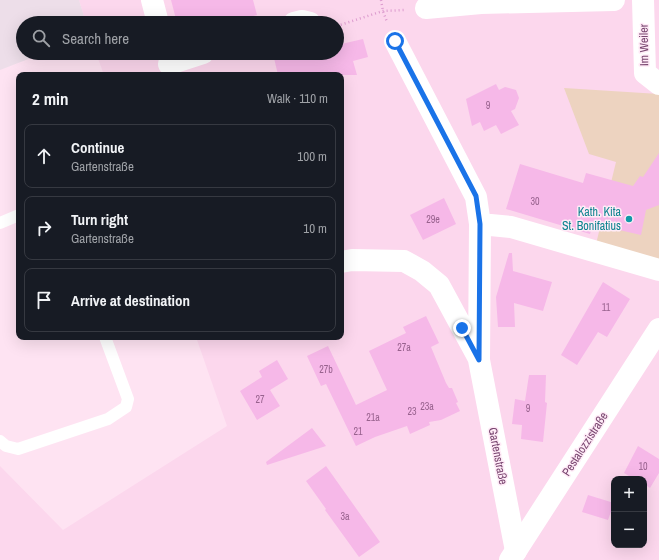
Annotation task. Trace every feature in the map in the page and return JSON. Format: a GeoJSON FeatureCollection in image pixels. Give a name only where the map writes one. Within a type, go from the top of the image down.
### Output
{"type":"FeatureCollection","features":[{"type":"Feature","properties":{"kind":"street"},"geometry":{"type":"LineString","coordinates":[[152,0],[156,16]]}},
{"type":"Feature","properties":{"kind":"street"},"geometry":{"type":"LineString","coordinates":[[426,8],[481,3],[614,0]]}},
{"type":"Feature","properties":{"kind":"street","name":"Im Weiler"},"geometry":{"type":"LineString","coordinates":[[643,0],[645,73],[659,84]]}},
{"type":"Feature","properties":{"kind":"street","name":"Gartenstraße"},"geometry":{"type":"LineString","coordinates":[[395,41],[476,196],[480,224],[479,360],[513,556]]}},
{"type":"Feature","properties":{"kind":"street"},"geometry":{"type":"LineString","coordinates":[[168,64],[180,60]]}},
{"type":"Feature","properties":{"kind":"street"},"geometry":{"type":"LineString","coordinates":[[480,224],[511,227],[659,270]]}},
{"type":"Feature","properties":{"kind":"street","name":"Gartenstraße"},"geometry":{"type":"LineString","coordinates":[[344,261],[352,260],[404,261],[422,271],[439,284],[479,360]]}},
{"type":"Feature","properties":{"kind":"street","name":"Pestalozzistraße"},"geometry":{"type":"LineString","coordinates":[[513,556],[659,329]]}},
{"type":"Feature","properties":{"kind":"lane"},"geometry":{"type":"LineString","coordinates":[[0,223],[16,216]]}},
{"type":"Feature","properties":{"kind":"lane"},"geometry":{"type":"LineString","coordinates":[[0,441],[6,446],[18,449],[108,419],[126,407],[128,398],[106,340]]}},
{"type":"Feature","properties":{"kind":"path"},"geometry":{"type":"LineString","coordinates":[[344,24],[383,11]]}},
{"type":"Feature","properties":{"kind":"shaded area"},"geometry":{"type":"Polygon","coordinates":[[[0,0],[79,0],[84,16],[16,16],[16,60],[26,60],[0,70],[0,0]]]}},
{"type":"Feature","properties":{"kind":"shaded area"},"geometry":{"type":"Polygon","coordinates":[[[79,0],[659,0],[659,560],[0,560],[0,466],[63,530],[227,426],[197,340],[344,340],[344,72],[103,72],[99,60],[344,60],[344,16],[84,16],[79,0]]]}},
{"type":"Feature","properties":{"kind":"shaded area"},"geometry":{"type":"Polygon","coordinates":[[[564,88],[659,94],[659,264],[596,244],[616,162],[589,154],[564,88]]]}},
{"type":"Feature","properties":{"kind":"building"},"geometry":{"type":"Polygon","coordinates":[[[171,0],[253,0],[257,15],[253,16],[175,16],[171,0]]]}},
{"type":"Feature","properties":{"kind":"building"},"geometry":{"type":"Polygon","coordinates":[[[363,39],[368,57],[353,61],[357,75],[344,75],[344,72],[277,72],[274,60],[344,60],[344,43],[363,39]]]}},
{"type":"Feature","properties":{"kind":"building"},"geometry":{"type":"Polygon","coordinates":[[[496,84],[499,90],[505,87],[516,90],[519,98],[515,109],[511,111],[519,125],[501,134],[496,125],[484,131],[480,122],[472,126],[466,99],[496,84]]]}},
{"type":"Feature","properties":{"kind":"building"},"geometry":{"type":"Polygon","coordinates":[[[659,153],[659,205],[646,210],[641,235],[593,224],[590,234],[506,209],[520,164],[583,183],[586,173],[633,186],[640,176],[643,177],[659,153]]]}},
{"type":"Feature","properties":{"kind":"building"},"geometry":{"type":"Polygon","coordinates":[[[444,198],[456,224],[423,240],[410,215],[444,198]]]}},
{"type":"Feature","properties":{"kind":"building"},"geometry":{"type":"Polygon","coordinates":[[[509,253],[512,253],[513,271],[552,282],[543,311],[514,303],[515,327],[498,327],[496,297],[509,253]]]}},
{"type":"Feature","properties":{"kind":"building"},"geometry":{"type":"Polygon","coordinates":[[[603,282],[630,299],[607,337],[598,332],[577,365],[561,355],[603,282]]]}},
{"type":"Feature","properties":{"kind":"building"},"geometry":{"type":"Polygon","coordinates":[[[426,316],[439,343],[431,347],[446,383],[449,388],[452,388],[460,411],[441,420],[429,422],[430,425],[410,434],[407,426],[375,437],[356,446],[326,384],[321,386],[307,356],[328,346],[356,405],[387,390],[369,351],[406,333],[403,327],[426,316]]]}},
{"type":"Feature","properties":{"kind":"building"},"geometry":{"type":"Polygon","coordinates":[[[277,360],[288,379],[270,390],[280,406],[257,420],[240,391],[262,377],[259,371],[277,360]]]}},
{"type":"Feature","properties":{"kind":"building"},"geometry":{"type":"Polygon","coordinates":[[[529,375],[546,375],[545,402],[547,403],[543,442],[521,439],[522,425],[512,424],[515,399],[525,401],[529,375]]]}},
{"type":"Feature","properties":{"kind":"building"},"geometry":{"type":"Polygon","coordinates":[[[312,428],[326,446],[267,465],[266,462],[312,428]]]}},
{"type":"Feature","properties":{"kind":"building"},"geometry":{"type":"Polygon","coordinates":[[[638,446],[659,459],[659,473],[650,488],[647,486],[647,476],[629,476],[624,473],[638,446]]]}},
{"type":"Feature","properties":{"kind":"building"},"geometry":{"type":"Polygon","coordinates":[[[326,466],[380,542],[359,557],[306,481],[326,466]]]}},
{"type":"Feature","properties":{"kind":"building"},"geometry":{"type":"Polygon","coordinates":[[[588,495],[611,502],[611,512],[608,520],[582,512],[588,495]]]}},
{"type":"Feature","properties":{"kind":"place","name":"Kath. Kita St. Bonifatius"},"geometry":{"type":"Point","coordinates":[629,219]}},
{"type":"Feature","properties":{"kind":"route"},"geometry":{"type":"LineString","coordinates":[[395,41],[476,196],[480,224],[479,360],[462,328]]}}]}
